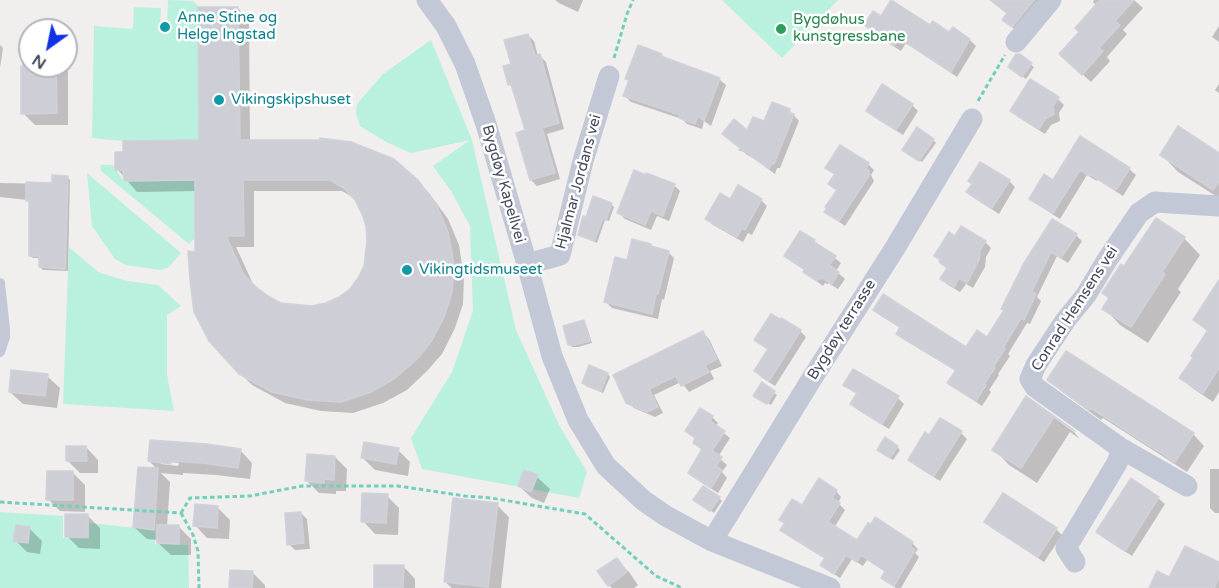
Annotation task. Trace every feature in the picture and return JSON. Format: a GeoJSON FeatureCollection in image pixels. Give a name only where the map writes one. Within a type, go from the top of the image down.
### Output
{"type":"FeatureCollection","features":[{"type":"Feature","properties":{"kind":"street","name":"Bygdøy Kapellvei"},"geometry":{"type":"LineString","coordinates":[[427,0],[446,26],[465,64],[486,124],[552,356],[578,420],[606,466],[644,501],[712,542],[830,588]]}},
{"type":"Feature","properties":{"kind":"street"},"geometry":{"type":"LineString","coordinates":[[1016,42],[1051,0]]}},
{"type":"Feature","properties":{"kind":"street","name":"Hjalmar Jordans vei"},"geometry":{"type":"LineString","coordinates":[[527,264],[561,255],[583,161],[609,76]]}},
{"type":"Feature","properties":{"kind":"street","name":"Bygdøy terrasse"},"geometry":{"type":"LineString","coordinates":[[712,542],[895,248],[972,119]]}},
{"type":"Feature","properties":{"kind":"street","name":"Conrad Hemsens vei"},"geometry":{"type":"LineString","coordinates":[[1187,486],[1122,449],[1035,387],[1030,379],[1036,365],[1065,321],[1086,296],[1139,213],[1155,202],[1219,206]]}},
{"type":"Feature","properties":{"kind":"street"},"geometry":{"type":"LineString","coordinates":[[1066,557],[1117,464],[1122,449]]}},
{"type":"Feature","properties":{"kind":"lane"},"geometry":{"type":"LineString","coordinates":[[0,283],[5,328],[5,337],[0,352]]}},
{"type":"Feature","properties":{"kind":"path"},"geometry":{"type":"LineString","coordinates":[[609,76],[633,0]]}},
{"type":"Feature","properties":{"kind":"path"},"geometry":{"type":"LineString","coordinates":[[972,119],[972,112],[981,95],[1001,61],[1016,42]]}},
{"type":"Feature","properties":{"kind":"path"},"geometry":{"type":"LineString","coordinates":[[181,513],[190,498],[249,496],[302,486],[398,486],[491,498],[585,514],[656,576],[682,588]]}},
{"type":"Feature","properties":{"kind":"path"},"geometry":{"type":"LineString","coordinates":[[0,502],[181,513]]}},
{"type":"Feature","properties":{"kind":"path"},"geometry":{"type":"LineString","coordinates":[[181,513],[193,534],[198,550],[199,588]]}},
{"type":"Feature","properties":{"kind":"green space"},"geometry":{"type":"Polygon","coordinates":[[[168,0],[193,1],[199,7],[200,140],[124,141],[92,138],[94,26],[133,29],[134,7],[161,8],[160,30],[167,30],[168,0]]]}},
{"type":"Feature","properties":{"kind":"green space","name":"Bygdøhus kunstgressbane"},"geometry":{"type":"Polygon","coordinates":[[[722,0],[838,0],[782,58],[722,0]]]}},
{"type":"Feature","properties":{"kind":"green space"},"geometry":{"type":"Polygon","coordinates":[[[431,40],[472,140],[516,330],[559,425],[587,472],[579,498],[422,469],[411,438],[452,372],[473,311],[470,226],[451,191],[433,166],[470,140],[411,153],[386,142],[360,126],[356,114],[357,104],[383,74],[431,40]]]}},
{"type":"Feature","properties":{"kind":"green space"},"geometry":{"type":"Polygon","coordinates":[[[100,165],[113,165],[124,182],[196,180],[197,236],[189,244],[101,171],[100,165]]]}},
{"type":"Feature","properties":{"kind":"green space"},"geometry":{"type":"Polygon","coordinates":[[[87,173],[181,253],[169,267],[161,270],[126,265],[115,259],[92,226],[87,173]]]}},
{"type":"Feature","properties":{"kind":"green space"},"geometry":{"type":"Polygon","coordinates":[[[69,247],[98,272],[127,281],[158,285],[181,306],[167,315],[167,375],[174,411],[63,404],[69,247]]]}},
{"type":"Feature","properties":{"kind":"green space"},"geometry":{"type":"Polygon","coordinates":[[[0,512],[63,516],[63,538],[89,539],[89,523],[155,530],[155,544],[188,545],[189,588],[0,588],[0,512]]]}},
{"type":"Feature","properties":{"kind":"building"},"geometry":{"type":"Polygon","coordinates":[[[891,0],[930,25],[933,21],[949,32],[953,27],[970,39],[951,72],[899,38],[894,46],[864,25],[873,11],[881,16],[891,0]]]}},
{"type":"Feature","properties":{"kind":"building"},"geometry":{"type":"Polygon","coordinates":[[[990,0],[1034,0],[1012,27],[1002,20],[1007,13],[990,0]]]}},
{"type":"Feature","properties":{"kind":"building"},"geometry":{"type":"Polygon","coordinates":[[[1100,0],[1134,0],[1115,21],[1120,25],[1099,48],[1103,51],[1082,75],[1059,54],[1079,32],[1075,28],[1100,0]]]}},
{"type":"Feature","properties":{"kind":"building","name":"Vikingtidsmuseet"},"geometry":{"type":"Polygon","coordinates":[[[198,7],[238,7],[240,140],[320,140],[320,138],[351,142],[394,159],[418,180],[437,206],[448,232],[454,265],[452,292],[444,317],[431,342],[416,360],[395,378],[371,392],[341,402],[308,400],[272,392],[239,374],[209,341],[194,312],[188,251],[195,252],[195,180],[124,181],[123,170],[115,170],[115,152],[123,152],[123,141],[199,140],[198,7]],[[243,180],[244,236],[226,236],[244,275],[256,287],[281,303],[312,306],[326,303],[350,289],[364,266],[367,240],[362,214],[355,200],[344,188],[330,180],[243,180]]]}},
{"type":"Feature","properties":{"kind":"building"},"geometry":{"type":"Polygon","coordinates":[[[528,34],[535,56],[540,54],[559,123],[542,128],[555,173],[530,180],[516,133],[525,130],[503,66],[511,64],[504,40],[528,34]]]}},
{"type":"Feature","properties":{"kind":"building"},"geometry":{"type":"Polygon","coordinates":[[[638,45],[720,78],[704,121],[698,116],[695,124],[679,118],[680,115],[623,96],[629,80],[625,79],[638,45]]]}},
{"type":"Feature","properties":{"kind":"building"},"geometry":{"type":"Polygon","coordinates":[[[1016,54],[1020,54],[1032,63],[1022,77],[1008,67],[1016,54]]]}},
{"type":"Feature","properties":{"kind":"building"},"geometry":{"type":"Polygon","coordinates":[[[21,78],[56,78],[57,113],[21,114],[21,78]]]}},
{"type":"Feature","properties":{"kind":"building"},"geometry":{"type":"Polygon","coordinates":[[[1030,79],[1059,97],[1053,106],[1054,114],[1045,119],[1039,129],[1010,111],[1030,79]]]}},
{"type":"Feature","properties":{"kind":"building"},"geometry":{"type":"Polygon","coordinates":[[[882,84],[913,104],[896,130],[866,111],[882,84]]]}},
{"type":"Feature","properties":{"kind":"building"},"geometry":{"type":"Polygon","coordinates":[[[772,102],[790,109],[789,113],[794,114],[774,164],[772,163],[769,169],[746,152],[739,150],[740,148],[722,134],[734,119],[747,130],[753,117],[764,121],[772,102]]]}},
{"type":"Feature","properties":{"kind":"building"},"geometry":{"type":"Polygon","coordinates":[[[1178,126],[1219,153],[1219,182],[1213,190],[1160,155],[1178,126]]]}},
{"type":"Feature","properties":{"kind":"building"},"geometry":{"type":"Polygon","coordinates":[[[917,127],[934,139],[919,161],[902,150],[917,127]]]}},
{"type":"Feature","properties":{"kind":"building"},"geometry":{"type":"Polygon","coordinates":[[[1080,136],[1130,168],[1116,190],[1080,170],[1053,213],[1029,199],[1044,174],[1053,180],[1080,136]]]}},
{"type":"Feature","properties":{"kind":"building"},"geometry":{"type":"Polygon","coordinates":[[[840,145],[869,163],[866,169],[870,174],[839,221],[824,212],[837,190],[828,184],[835,174],[825,168],[840,145]]]}},
{"type":"Feature","properties":{"kind":"building"},"geometry":{"type":"Polygon","coordinates":[[[980,162],[1010,180],[992,208],[966,192],[972,184],[968,181],[980,162]]]}},
{"type":"Feature","properties":{"kind":"building"},"geometry":{"type":"Polygon","coordinates":[[[634,170],[675,184],[663,216],[651,211],[645,225],[617,213],[634,170]]]}},
{"type":"Feature","properties":{"kind":"building"},"geometry":{"type":"Polygon","coordinates":[[[52,175],[68,176],[65,269],[39,267],[39,256],[29,256],[29,201],[26,201],[26,182],[52,183],[52,175]]]}},
{"type":"Feature","properties":{"kind":"building"},"geometry":{"type":"Polygon","coordinates":[[[738,185],[762,199],[745,230],[742,228],[737,237],[705,219],[720,193],[730,199],[738,185]]]}},
{"type":"Feature","properties":{"kind":"building"},"geometry":{"type":"Polygon","coordinates":[[[593,196],[612,203],[606,220],[603,218],[594,241],[578,235],[583,216],[586,217],[593,196]]]}},
{"type":"Feature","properties":{"kind":"building"},"geometry":{"type":"Polygon","coordinates":[[[1156,218],[1185,237],[1162,272],[1165,274],[1131,327],[1102,309],[1109,298],[1102,293],[1121,264],[1124,266],[1156,218]]]}},
{"type":"Feature","properties":{"kind":"building"},"geometry":{"type":"Polygon","coordinates":[[[1052,219],[1077,234],[1061,258],[1051,252],[1032,291],[1036,294],[1024,320],[1021,318],[1003,348],[1005,349],[976,401],[947,383],[956,370],[896,334],[900,327],[873,310],[883,294],[966,347],[977,330],[987,337],[1004,310],[1001,309],[1024,263],[1052,219]]]}},
{"type":"Feature","properties":{"kind":"building"},"geometry":{"type":"Polygon","coordinates":[[[961,226],[986,241],[967,283],[959,278],[954,287],[940,279],[947,268],[934,256],[949,232],[955,236],[961,226]]]}},
{"type":"Feature","properties":{"kind":"building"},"geometry":{"type":"Polygon","coordinates":[[[800,231],[836,256],[829,265],[839,272],[832,284],[822,278],[817,281],[803,272],[805,269],[784,256],[800,231]]]}},
{"type":"Feature","properties":{"kind":"building"},"geometry":{"type":"Polygon","coordinates":[[[632,239],[669,251],[652,314],[604,302],[615,257],[627,260],[632,239]]]}},
{"type":"Feature","properties":{"kind":"building"},"geometry":{"type":"Polygon","coordinates":[[[1219,280],[1219,368],[1203,393],[1179,378],[1208,330],[1193,320],[1219,280]]]}},
{"type":"Feature","properties":{"kind":"building"},"geometry":{"type":"Polygon","coordinates":[[[771,314],[801,330],[769,381],[754,371],[768,349],[754,340],[771,314]]]}},
{"type":"Feature","properties":{"kind":"building"},"geometry":{"type":"Polygon","coordinates":[[[584,320],[590,341],[568,345],[563,326],[584,320]]]}},
{"type":"Feature","properties":{"kind":"building"},"geometry":{"type":"Polygon","coordinates":[[[703,331],[717,359],[705,365],[709,372],[681,386],[676,376],[649,389],[658,407],[647,412],[626,403],[613,375],[703,331]]]}},
{"type":"Feature","properties":{"kind":"building"},"geometry":{"type":"Polygon","coordinates":[[[1066,351],[1194,433],[1175,462],[1091,408],[1089,410],[1047,380],[1066,351]]]}},
{"type":"Feature","properties":{"kind":"building"},"geometry":{"type":"Polygon","coordinates":[[[589,365],[608,373],[601,391],[582,383],[589,365]]]}},
{"type":"Feature","properties":{"kind":"building"},"geometry":{"type":"Polygon","coordinates":[[[853,369],[899,396],[882,424],[850,404],[857,393],[843,385],[853,369]]]}},
{"type":"Feature","properties":{"kind":"building"},"geometry":{"type":"Polygon","coordinates":[[[11,370],[48,374],[45,396],[9,392],[11,370]]]}},
{"type":"Feature","properties":{"kind":"building"},"geometry":{"type":"Polygon","coordinates":[[[762,382],[775,391],[767,404],[753,396],[762,382]]]}},
{"type":"Feature","properties":{"kind":"building"},"geometry":{"type":"Polygon","coordinates":[[[1026,396],[1075,431],[1054,417],[1021,468],[992,450],[1026,396]]]}},
{"type":"Feature","properties":{"kind":"building"},"geometry":{"type":"Polygon","coordinates":[[[700,408],[713,416],[710,421],[725,431],[712,451],[722,457],[716,466],[722,470],[711,488],[688,473],[702,449],[693,443],[695,438],[685,431],[700,408]]]}},
{"type":"Feature","properties":{"kind":"building"},"geometry":{"type":"Polygon","coordinates":[[[940,418],[962,431],[934,476],[908,460],[925,432],[929,435],[940,418]]]}},
{"type":"Feature","properties":{"kind":"building"},"geometry":{"type":"Polygon","coordinates":[[[885,437],[898,446],[890,458],[877,450],[885,437]]]}},
{"type":"Feature","properties":{"kind":"building"},"geometry":{"type":"Polygon","coordinates":[[[150,440],[241,449],[238,468],[202,463],[171,461],[171,464],[148,461],[150,440]]]}},
{"type":"Feature","properties":{"kind":"building"},"geometry":{"type":"Polygon","coordinates":[[[364,442],[399,448],[396,464],[361,458],[364,442]]]}},
{"type":"Feature","properties":{"kind":"building"},"geometry":{"type":"Polygon","coordinates":[[[66,446],[86,446],[87,461],[66,461],[66,446]]]}},
{"type":"Feature","properties":{"kind":"building"},"geometry":{"type":"Polygon","coordinates":[[[307,454],[335,456],[334,480],[324,479],[324,483],[305,481],[307,454]]]}},
{"type":"Feature","properties":{"kind":"building"},"geometry":{"type":"Polygon","coordinates":[[[138,467],[158,468],[154,530],[133,527],[138,467]]]}},
{"type":"Feature","properties":{"kind":"building"},"geometry":{"type":"Polygon","coordinates":[[[524,470],[538,475],[531,492],[518,486],[524,470]]]}},
{"type":"Feature","properties":{"kind":"building"},"geometry":{"type":"Polygon","coordinates":[[[47,471],[73,471],[73,500],[46,500],[47,471]]]}},
{"type":"Feature","properties":{"kind":"building"},"geometry":{"type":"Polygon","coordinates":[[[819,478],[837,490],[832,498],[840,503],[828,522],[857,540],[868,523],[871,524],[875,517],[913,542],[910,547],[915,550],[894,586],[881,578],[885,571],[861,555],[857,562],[846,555],[834,574],[820,565],[825,558],[780,530],[785,523],[779,520],[792,499],[802,505],[819,478]]]}},
{"type":"Feature","properties":{"kind":"building"},"geometry":{"type":"Polygon","coordinates":[[[1131,478],[1159,497],[1125,551],[1096,532],[1131,478]]]}},
{"type":"Feature","properties":{"kind":"building"},"geometry":{"type":"Polygon","coordinates":[[[703,486],[720,497],[710,511],[693,500],[703,486]]]}},
{"type":"Feature","properties":{"kind":"building"},"geometry":{"type":"Polygon","coordinates":[[[362,493],[388,494],[386,523],[361,522],[362,493]]]}},
{"type":"Feature","properties":{"kind":"building"},"geometry":{"type":"Polygon","coordinates":[[[1003,493],[1057,528],[1038,557],[984,522],[1003,493]]]}},
{"type":"Feature","properties":{"kind":"building"},"geometry":{"type":"Polygon","coordinates":[[[453,498],[498,503],[488,587],[444,582],[453,498]]]}},
{"type":"Feature","properties":{"kind":"building"},"geometry":{"type":"Polygon","coordinates":[[[195,504],[218,506],[217,528],[193,526],[195,504]]]}},
{"type":"Feature","properties":{"kind":"building"},"geometry":{"type":"Polygon","coordinates":[[[301,512],[304,543],[287,545],[285,513],[301,512]]]}},
{"type":"Feature","properties":{"kind":"building"},"geometry":{"type":"Polygon","coordinates":[[[65,514],[88,514],[88,537],[65,537],[65,514]]]}},
{"type":"Feature","properties":{"kind":"building"},"geometry":{"type":"Polygon","coordinates":[[[16,525],[30,527],[28,543],[13,541],[16,525]]]}},
{"type":"Feature","properties":{"kind":"building"},"geometry":{"type":"Polygon","coordinates":[[[157,525],[179,525],[179,544],[157,543],[157,525]]]}},
{"type":"Feature","properties":{"kind":"building"},"geometry":{"type":"Polygon","coordinates":[[[1185,546],[1219,562],[1219,578],[1214,588],[1149,588],[1157,571],[1169,577],[1185,546]]]}},
{"type":"Feature","properties":{"kind":"building"},"geometry":{"type":"Polygon","coordinates":[[[617,558],[627,572],[608,586],[597,571],[617,558]]]}},
{"type":"Feature","properties":{"kind":"building"},"geometry":{"type":"Polygon","coordinates":[[[374,565],[404,565],[403,588],[374,588],[374,565]]]}},
{"type":"Feature","properties":{"kind":"building"},"geometry":{"type":"Polygon","coordinates":[[[230,570],[253,571],[252,588],[229,588],[230,570]]]}},
{"type":"Feature","properties":{"kind":"place","name":"Anne Stine og Helge Ingstad"},"geometry":{"type":"Point","coordinates":[165,27]}},
{"type":"Feature","properties":{"kind":"place","name":"Bygdøhus kunstgressbane"},"geometry":{"type":"Point","coordinates":[781,29]}},
{"type":"Feature","properties":{"kind":"place","name":"Vikingskipshuset"},"geometry":{"type":"Point","coordinates":[219,100]}},
{"type":"Feature","properties":{"kind":"place","name":"Vikingtidsmuseet"},"geometry":{"type":"Point","coordinates":[407,270]}}]}
